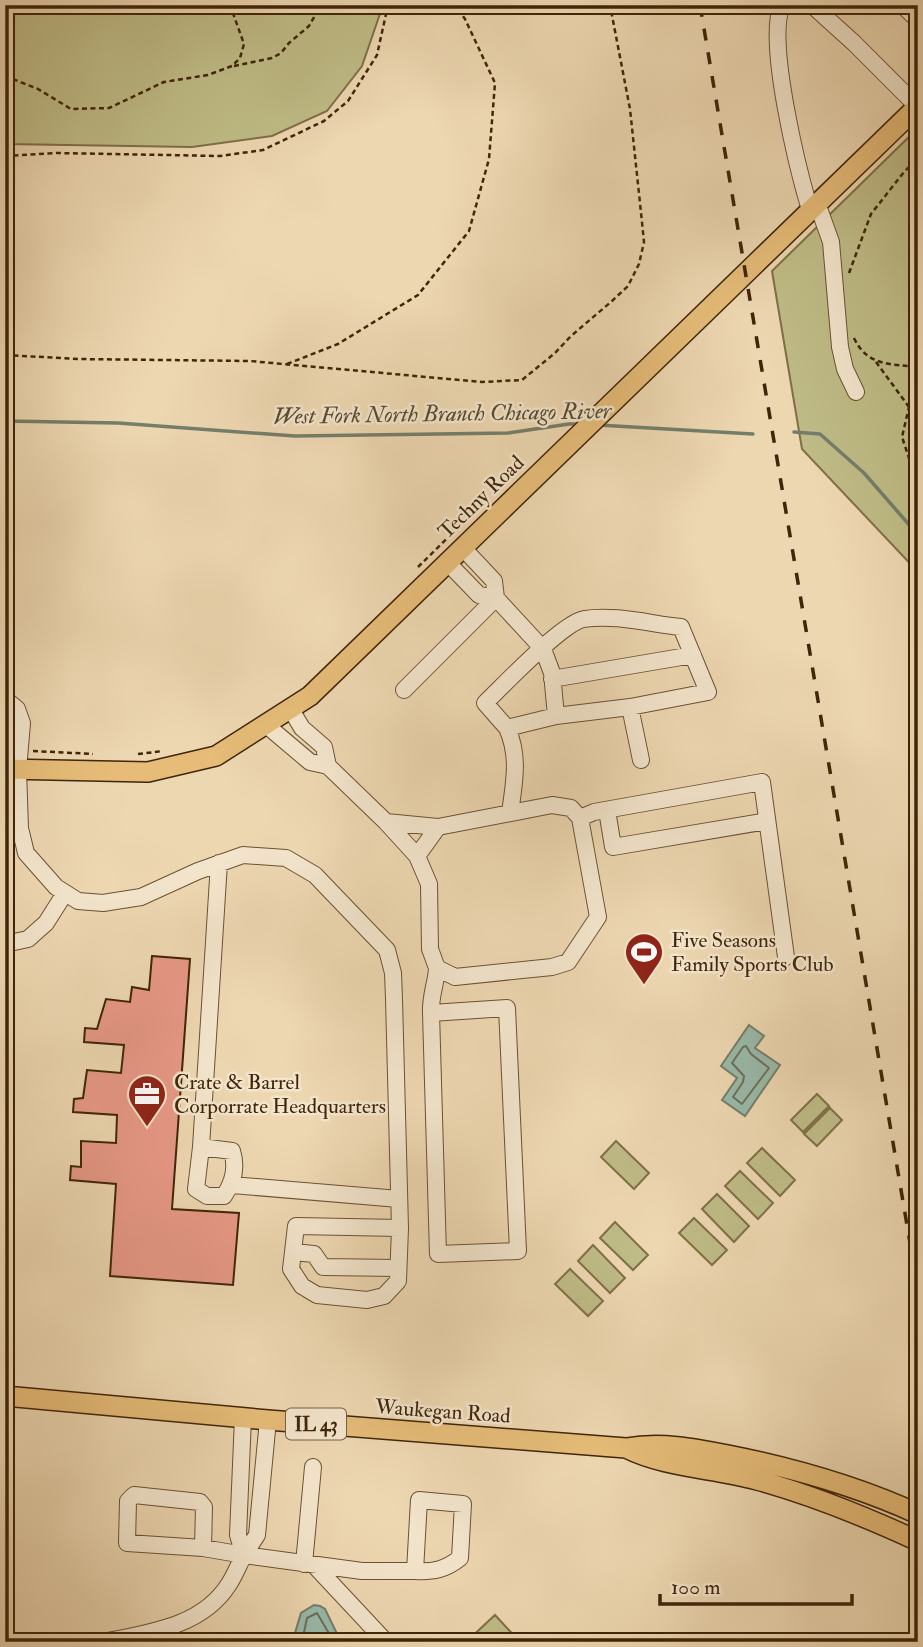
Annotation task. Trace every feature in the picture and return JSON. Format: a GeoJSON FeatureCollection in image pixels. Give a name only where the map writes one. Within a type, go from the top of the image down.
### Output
{"type":"FeatureCollection","features":[{"type":"Feature","properties":{"kind":"main road","name":"Techny Road"},"geometry":{"type":"LineString","coordinates":[[14,763],[148,772],[216,755],[310,696],[918,106]]}},
{"type":"Feature","properties":{"kind":"main road","name":"Waukegan Road"},"geometry":{"type":"LineString","coordinates":[[5,1396],[626,1448],[651,1444],[696,1449],[766,1462],[847,1486],[911,1511]]}},
{"type":"Feature","properties":{"kind":"main road","name":"Waukegan Road"},"geometry":{"type":"LineString","coordinates":[[626,1448],[647,1458],[775,1485],[918,1541]]}},
{"type":"Feature","properties":{"kind":"lane"},"geometry":{"type":"LineString","coordinates":[[782,5],[777,22],[778,51],[796,163],[831,242],[840,347],[845,369],[856,392]]}},
{"type":"Feature","properties":{"kind":"lane"},"geometry":{"type":"LineString","coordinates":[[812,5],[918,106]]}},
{"type":"Feature","properties":{"kind":"lane"},"geometry":{"type":"LineString","coordinates":[[902,5],[918,20]]}},
{"type":"Feature","properties":{"kind":"lane"},"geometry":{"type":"LineString","coordinates":[[462,547],[494,581],[496,598],[543,649],[552,679],[556,716]]}},
{"type":"Feature","properties":{"kind":"lane"},"geometry":{"type":"LineString","coordinates":[[447,562],[479,595],[496,598]]}},
{"type":"Feature","properties":{"kind":"lane"},"geometry":{"type":"LineString","coordinates":[[404,690],[496,598]]}},
{"type":"Feature","properties":{"kind":"lane"},"geometry":{"type":"LineString","coordinates":[[507,728],[556,716],[630,707],[708,692],[681,627],[607,619],[582,620],[559,632],[485,703],[507,728],[515,744],[515,778],[510,813]]}},
{"type":"Feature","properties":{"kind":"lane"},"geometry":{"type":"LineString","coordinates":[[552,679],[693,655]]}},
{"type":"Feature","properties":{"kind":"lane"},"geometry":{"type":"LineString","coordinates":[[5,699],[17,709],[22,723],[14,763],[20,828],[26,853],[56,887],[65,893],[78,901],[103,903],[141,897],[243,855],[286,858],[315,875],[387,950],[393,973],[394,999],[400,1228],[398,1281],[384,1296],[367,1300],[317,1296],[302,1286],[291,1269],[296,1226],[400,1228]]}},
{"type":"Feature","properties":{"kind":"lane"},"geometry":{"type":"LineString","coordinates":[[630,707],[641,760]]}},
{"type":"Feature","properties":{"kind":"lane"},"geometry":{"type":"LineString","coordinates":[[290,708],[302,728],[324,747],[328,766]]}},
{"type":"Feature","properties":{"kind":"lane"},"geometry":{"type":"LineString","coordinates":[[265,724],[310,762],[328,766],[417,856],[429,884],[430,949],[437,968],[436,985],[430,996],[430,1013],[438,1254],[518,1251],[507,1008],[430,1013]]}},
{"type":"Feature","properties":{"kind":"lane"},"geometry":{"type":"LineString","coordinates":[[580,818],[594,812],[762,782],[786,957]]}},
{"type":"Feature","properties":{"kind":"lane"},"geometry":{"type":"LineString","coordinates":[[386,822],[438,827],[552,806],[571,808],[580,818],[598,917],[568,962],[552,967],[455,977],[437,968]]}},
{"type":"Feature","properties":{"kind":"lane"},"geometry":{"type":"LineString","coordinates":[[607,810],[612,848],[767,821]]}},
{"type":"Feature","properties":{"kind":"lane"},"geometry":{"type":"LineString","coordinates":[[417,856],[438,827]]}},
{"type":"Feature","properties":{"kind":"lane"},"geometry":{"type":"LineString","coordinates":[[201,1147],[232,1151],[235,1160],[232,1185],[224,1196],[207,1196],[196,1189],[219,863]]}},
{"type":"Feature","properties":{"kind":"lane"},"geometry":{"type":"LineString","coordinates":[[9,939],[28,939],[46,923],[65,893]]}},
{"type":"Feature","properties":{"kind":"lane"},"geometry":{"type":"LineString","coordinates":[[232,1185],[399,1199]]}},
{"type":"Feature","properties":{"kind":"lane"},"geometry":{"type":"LineString","coordinates":[[293,1252],[314,1254],[323,1267],[398,1268]]}},
{"type":"Feature","properties":{"kind":"lane"},"geometry":{"type":"LineString","coordinates":[[243,1418],[238,1535],[244,1555]]}},
{"type":"Feature","properties":{"kind":"lane"},"geometry":{"type":"LineString","coordinates":[[110,1641],[179,1625],[207,1607],[228,1586],[257,1535],[268,1420]]}},
{"type":"Feature","properties":{"kind":"lane"},"geometry":{"type":"LineString","coordinates":[[313,1467],[310,1565],[386,1642]]}},
{"type":"Feature","properties":{"kind":"lane"},"geometry":{"type":"LineString","coordinates":[[203,1548],[204,1507],[200,1502],[134,1495],[128,1501],[127,1544],[203,1548],[362,1571],[433,1572],[444,1569],[460,1558],[464,1504],[419,1500],[415,1571]]}},
{"type":"Feature","properties":{"kind":"path"},"geometry":{"type":"LineString","coordinates":[[230,5],[244,44],[240,58],[232,66]]}},
{"type":"Feature","properties":{"kind":"path"},"geometry":{"type":"LineString","coordinates":[[5,76],[38,89],[71,109],[109,108],[164,82],[208,75],[232,66],[272,58],[281,53],[309,26],[317,12],[326,5]]}},
{"type":"Feature","properties":{"kind":"path"},"geometry":{"type":"LineString","coordinates":[[5,156],[57,153],[220,156],[263,150],[324,121],[348,101],[377,55],[388,5]]}},
{"type":"Feature","properties":{"kind":"path"},"geometry":{"type":"LineString","coordinates":[[285,364],[338,344],[418,295],[468,232],[489,159],[495,83],[465,19],[455,5]]}},
{"type":"Feature","properties":{"kind":"path"},"geometry":{"type":"LineString","coordinates":[[5,355],[79,359],[225,359],[482,382],[522,380],[628,286],[639,264],[644,242],[630,109],[610,5]]}},
{"type":"Feature","properties":{"kind":"path"},"geometry":{"type":"LineString","coordinates":[[849,280],[850,267],[871,214],[918,158]]}},
{"type":"Feature","properties":{"kind":"path"},"geometry":{"type":"LineString","coordinates":[[911,279],[918,228]]}},
{"type":"Feature","properties":{"kind":"path"},"geometry":{"type":"LineString","coordinates":[[850,329],[858,348],[876,362],[909,407]]}},
{"type":"Feature","properties":{"kind":"path"},"geometry":{"type":"LineString","coordinates":[[876,362],[918,367]]}},
{"type":"Feature","properties":{"kind":"path"},"geometry":{"type":"LineString","coordinates":[[918,391],[909,407],[902,437],[918,485]]}},
{"type":"Feature","properties":{"kind":"path"},"geometry":{"type":"LineString","coordinates":[[414,571],[480,506]]}},
{"type":"Feature","properties":{"kind":"path"},"geometry":{"type":"LineString","coordinates":[[128,754],[168,750]]}},
{"type":"Feature","properties":{"kind":"path"},"geometry":{"type":"LineString","coordinates":[[14,763],[103,754]]}},
{"type":"Feature","properties":{"kind":"shaded area"},"geometry":{"type":"Polygon","coordinates":[[[5,5],[383,5],[362,66],[327,111],[272,136],[192,147],[5,144],[5,5]]]}},
{"type":"Feature","properties":{"kind":"shaded area"},"geometry":{"type":"Polygon","coordinates":[[[918,128],[918,572],[802,449],[772,271],[918,128]]]}},
{"type":"Feature","properties":{"kind":"shaded area"},"geometry":{"type":"Polygon","coordinates":[[[817,1094],[829,1106],[803,1132],[791,1120],[817,1094]]]}},
{"type":"Feature","properties":{"kind":"shaded area"},"geometry":{"type":"Polygon","coordinates":[[[830,1108],[842,1120],[817,1146],[804,1134],[830,1108]]]}},
{"type":"Feature","properties":{"kind":"shaded area"},"geometry":{"type":"Polygon","coordinates":[[[616,1141],[649,1173],[634,1189],[601,1157],[616,1141]]]}},
{"type":"Feature","properties":{"kind":"shaded area"},"geometry":{"type":"Polygon","coordinates":[[[762,1148],[795,1180],[780,1196],[747,1163],[762,1148]]]}},
{"type":"Feature","properties":{"kind":"shaded area"},"geometry":{"type":"Polygon","coordinates":[[[740,1171],[773,1203],[758,1219],[725,1186],[740,1171]]]}},
{"type":"Feature","properties":{"kind":"shaded area"},"geometry":{"type":"Polygon","coordinates":[[[717,1194],[749,1226],[734,1242],[702,1209],[717,1194]]]}},
{"type":"Feature","properties":{"kind":"shaded area"},"geometry":{"type":"Polygon","coordinates":[[[694,1218],[727,1250],[712,1265],[679,1233],[694,1218]]]}},
{"type":"Feature","properties":{"kind":"shaded area"},"geometry":{"type":"Polygon","coordinates":[[[615,1222],[648,1255],[633,1270],[600,1238],[615,1222]]]}},
{"type":"Feature","properties":{"kind":"shaded area"},"geometry":{"type":"Polygon","coordinates":[[[593,1245],[625,1278],[610,1293],[578,1261],[593,1245]]]}},
{"type":"Feature","properties":{"kind":"shaded area"},"geometry":{"type":"Polygon","coordinates":[[[570,1269],[603,1301],[588,1316],[555,1284],[570,1269]]]}},
{"type":"Feature","properties":{"kind":"shaded area"},"geometry":{"type":"Polygon","coordinates":[[[495,1615],[520,1642],[466,1642],[495,1615]]]}},
{"type":"Feature","properties":{"kind":"water"},"geometry":{"type":"Polygon","coordinates":[[[749,1025],[764,1036],[755,1048],[780,1065],[745,1116],[722,1100],[737,1078],[721,1066],[749,1025]]]}},
{"type":"Feature","properties":{"kind":"water"},"geometry":{"type":"Polygon","coordinates":[[[314,1605],[325,1609],[341,1642],[295,1642],[301,1613],[314,1605]]]}},
{"type":"Feature","properties":{"kind":"building","name":"Crate & Barrel Corporrate Headquarters"},"geometry":{"type":"Polygon","coordinates":[[[152,956],[190,959],[172,1209],[239,1213],[233,1285],[110,1276],[116,1184],[70,1180],[71,1166],[81,1167],[81,1141],[116,1143],[117,1115],[73,1112],[74,1099],[83,1098],[87,1070],[121,1073],[124,1045],[84,1042],[85,1028],[97,1029],[106,999],[130,1002],[132,987],[149,990],[152,956]]]}},
{"type":"Feature","properties":{"kind":"waterway","name":"West Fork North Branch Chicago River"},"geometry":{"type":"LineString","coordinates":[[5,421],[118,423],[295,436],[508,433],[580,424]]}},
{"type":"Feature","properties":{"kind":"waterway","name":"West Fork North Branch Chicago River"},"geometry":{"type":"LineString","coordinates":[[598,425],[753,434]]}},
{"type":"Feature","properties":{"kind":"waterway","name":"West Fork North Branch Chicago River"},"geometry":{"type":"LineString","coordinates":[[794,432],[820,434],[864,473],[918,535]]}},
{"type":"Feature","properties":{"kind":"railway"},"geometry":{"type":"LineString","coordinates":[[700,5],[918,1290]]}},
{"type":"Feature","properties":{"kind":"place","name":"Five Seasons Family Sports Club"},"geometry":{"type":"Point","coordinates":[644,986]}},
{"type":"Feature","properties":{"kind":"place","name":"Crate & Barrel Corporrate Headquarters"},"geometry":{"type":"Point","coordinates":[147,1128]}}]}
